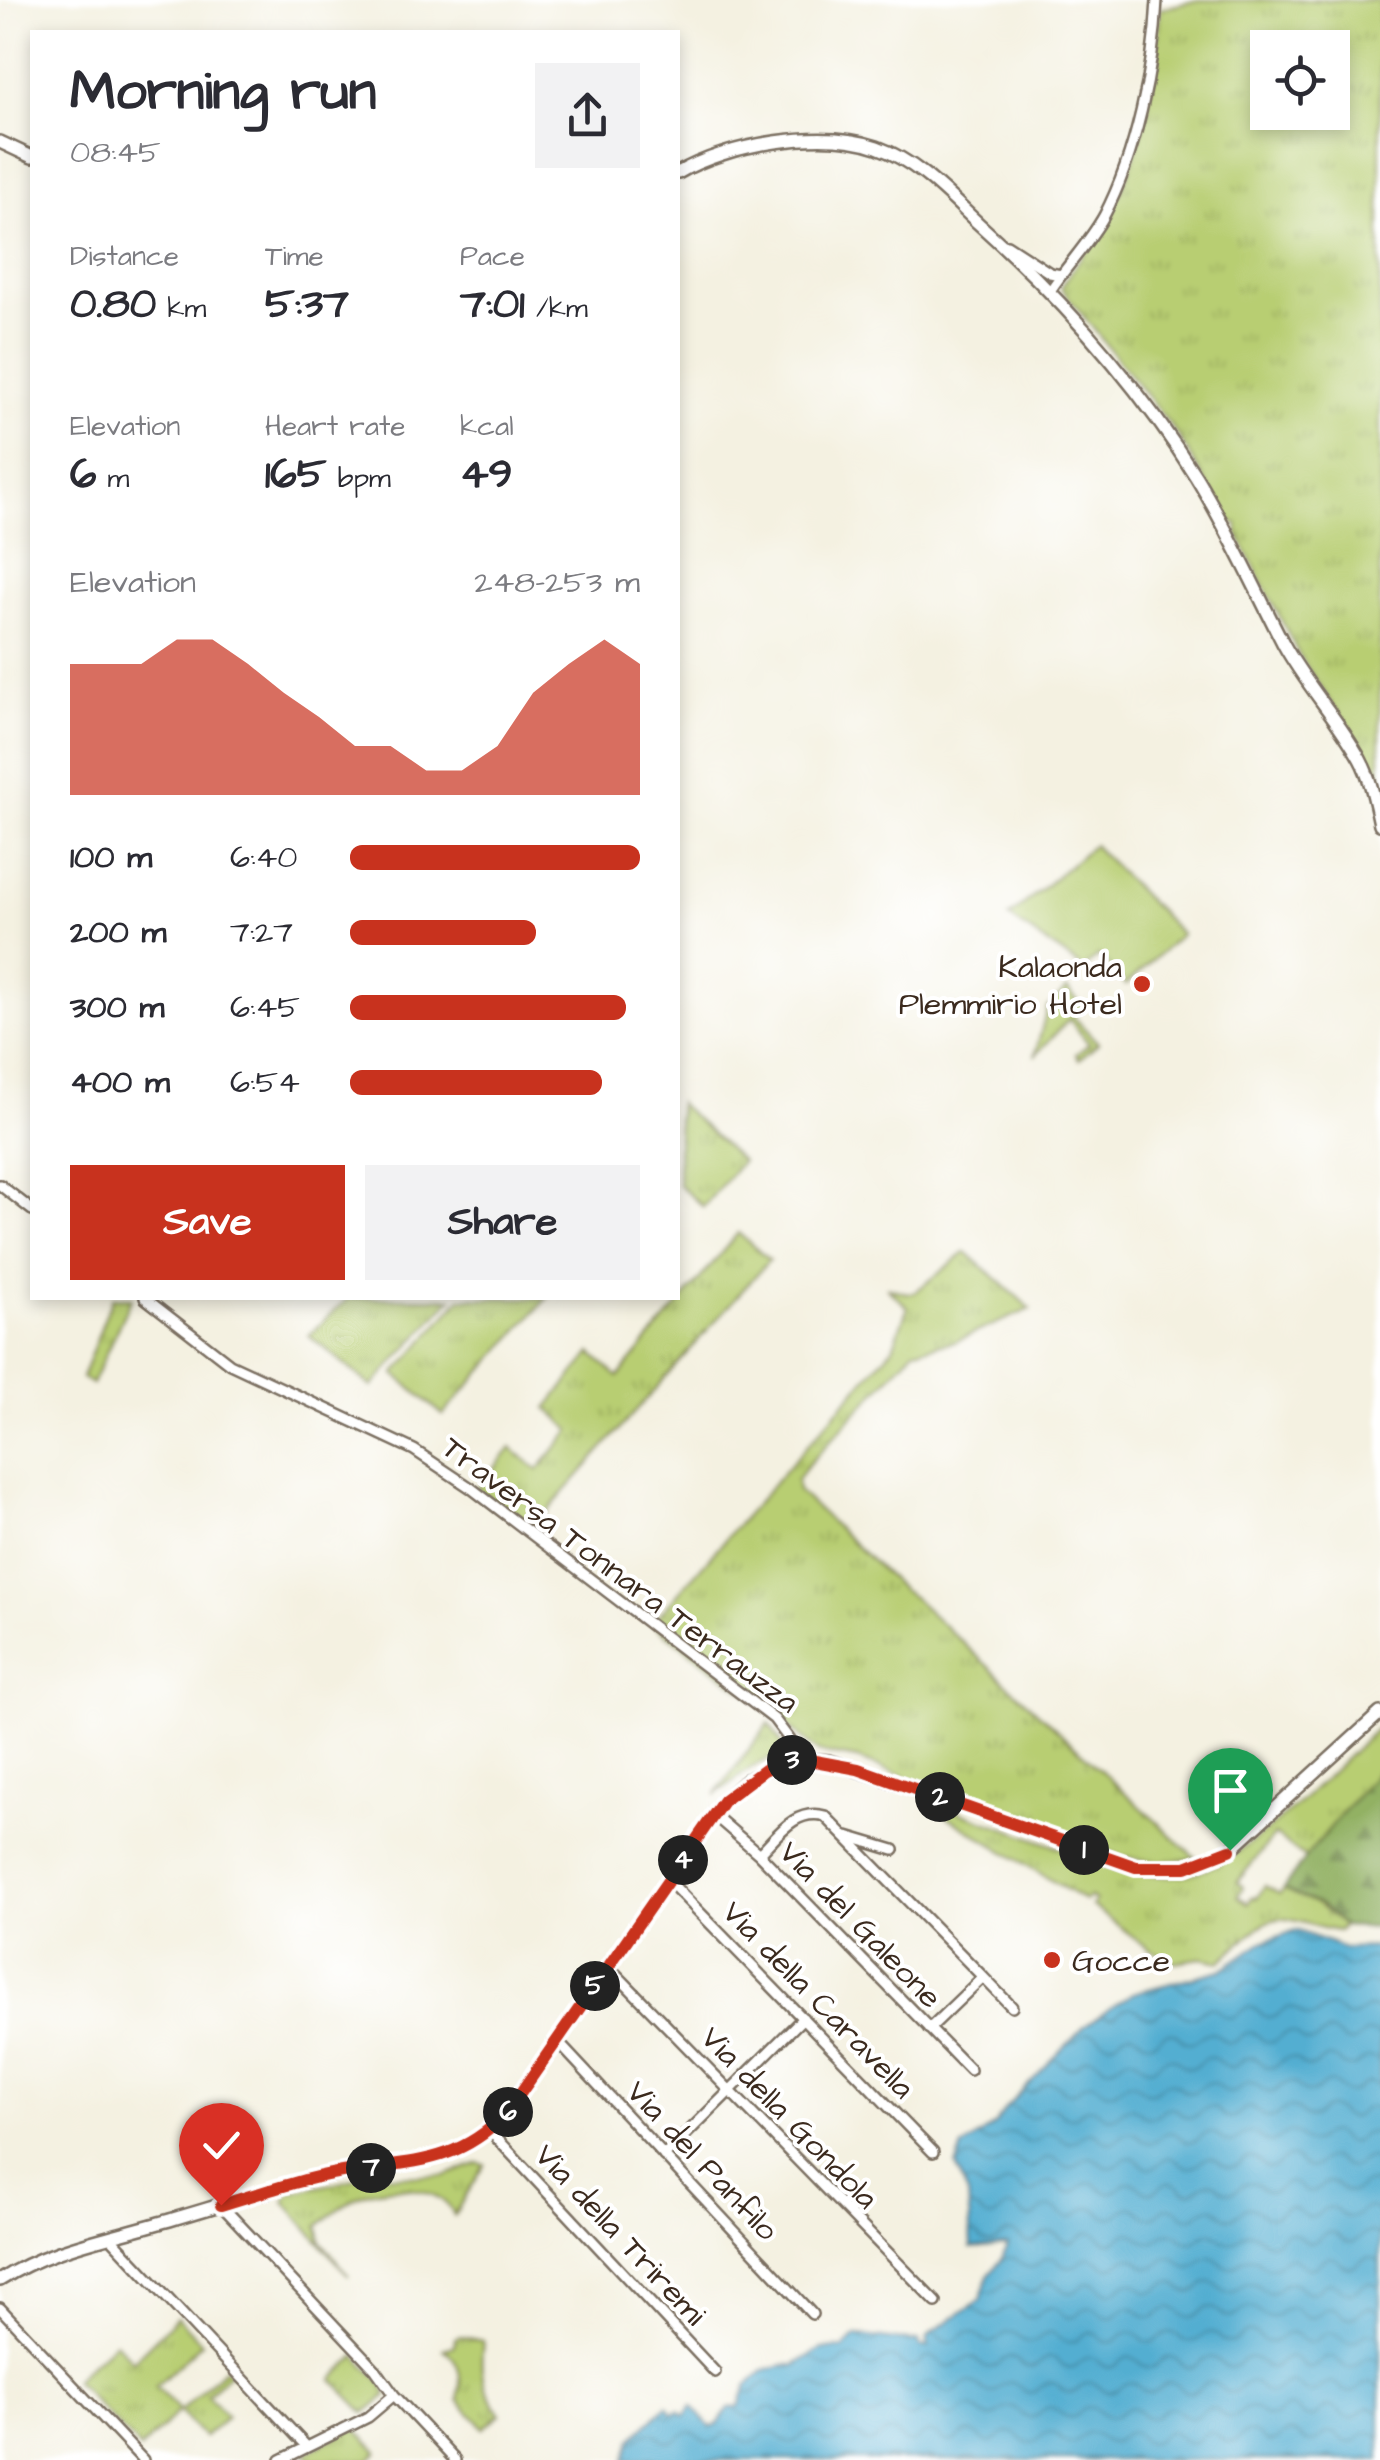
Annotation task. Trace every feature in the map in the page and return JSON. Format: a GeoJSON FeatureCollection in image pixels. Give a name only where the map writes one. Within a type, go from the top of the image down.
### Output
{"type":"FeatureCollection","features":[{"type":"Feature","properties":{"kind":"street"},"geometry":{"type":"LineString","coordinates":[[1050,291],[1103,217],[1123,174],[1152,53],[1156,0]]}},
{"type":"Feature","properties":{"kind":"street"},"geometry":{"type":"LineString","coordinates":[[680,172],[722,154],[776,143],[852,141],[888,152],[925,173],[992,235],[1050,291],[1133,389],[1196,477],[1286,649],[1360,758],[1380,824]]}},
{"type":"Feature","properties":{"kind":"street"},"geometry":{"type":"LineString","coordinates":[[0,142],[30,155]]}},
{"type":"Feature","properties":{"kind":"street"},"geometry":{"type":"LineString","coordinates":[[992,235],[1050,274],[1061,276]]}},
{"type":"Feature","properties":{"kind":"street"},"geometry":{"type":"LineString","coordinates":[[0,1184],[30,1208]]}},
{"type":"Feature","properties":{"kind":"street","name":"Traversa Tonnara Terrauzza"},"geometry":{"type":"LineString","coordinates":[[148,1300],[230,1364],[414,1450],[471,1488],[774,1719],[804,1759],[874,1774],[1126,1864],[1174,1870],[1203,1863],[1230,1850],[1380,1713]]}},
{"type":"Feature","properties":{"kind":"street"},"geometry":{"type":"LineString","coordinates":[[0,2280],[44,2257],[221,2205],[341,2172],[428,2162],[469,2145],[506,2114],[724,1800],[747,1780],[779,1763],[804,1759]]}},
{"type":"Feature","properties":{"kind":"street"},"geometry":{"type":"LineString","coordinates":[[758,1854],[792,1821],[806,1814],[824,1816],[1012,2007]]}},
{"type":"Feature","properties":{"kind":"street","name":"Via del Galeone"},"geometry":{"type":"LineString","coordinates":[[714,1815],[758,1854],[970,2070]]}},
{"type":"Feature","properties":{"kind":"street"},"geometry":{"type":"LineString","coordinates":[[845,1836],[894,1850]]}},
{"type":"Feature","properties":{"kind":"street","name":"Via della Caravella"},"geometry":{"type":"LineString","coordinates":[[668,1881],[933,2152]]}},
{"type":"Feature","properties":{"kind":"street","name":"Via della Gondola"},"geometry":{"type":"LineString","coordinates":[[608,1967],[936,2302]]}},
{"type":"Feature","properties":{"kind":"street"},"geometry":{"type":"LineString","coordinates":[[928,2029],[983,1977]]}},
{"type":"Feature","properties":{"kind":"street"},"geometry":{"type":"LineString","coordinates":[[664,2156],[803,2018]]}},
{"type":"Feature","properties":{"kind":"street","name":"Via del Panfilo"},"geometry":{"type":"LineString","coordinates":[[557,2041],[812,2314]]}},
{"type":"Feature","properties":{"kind":"street","name":"Via della Triremi"},"geometry":{"type":"LineString","coordinates":[[490,2131],[715,2372]]}},
{"type":"Feature","properties":{"kind":"street"},"geometry":{"type":"LineString","coordinates":[[221,2205],[455,2460]]}},
{"type":"Feature","properties":{"kind":"street"},"geometry":{"type":"LineString","coordinates":[[110,2238],[304,2453]]}},
{"type":"Feature","properties":{"kind":"street"},"geometry":{"type":"LineString","coordinates":[[0,2308],[143,2460]]}},
{"type":"Feature","properties":{"kind":"street"},"geometry":{"type":"LineString","coordinates":[[281,2460],[304,2453],[368,2418],[394,2396]]}},
{"type":"Feature","properties":{"kind":"green space"},"geometry":{"type":"Polygon","coordinates":[[[1198,0],[1380,0],[1380,790],[1361,745],[1301,659],[1238,535],[1237,524],[1231,523],[1177,434],[1061,288],[1123,188],[1140,138],[1160,9],[1198,0]]]}},
{"type":"Feature","properties":{"kind":"green space"},"geometry":{"type":"Polygon","coordinates":[[[1093,845],[1181,934],[1126,985],[1099,955],[1084,969],[1009,917],[1093,845]]]}},
{"type":"Feature","properties":{"kind":"green space"},"geometry":{"type":"Polygon","coordinates":[[[1067,989],[1083,1006],[1073,1016],[1098,1043],[1079,1059],[1076,1054],[1089,1044],[1069,1019],[1035,1056],[1047,1008],[1067,989]]]}},
{"type":"Feature","properties":{"kind":"green space"},"geometry":{"type":"Polygon","coordinates":[[[680,1105],[742,1161],[703,1207],[680,1186],[680,1105]]]}},
{"type":"Feature","properties":{"kind":"green space"},"geometry":{"type":"Polygon","coordinates":[[[738,1233],[769,1260],[530,1531],[477,1489],[511,1448],[538,1470],[571,1430],[547,1408],[591,1353],[618,1377],[738,1233]]]}},
{"type":"Feature","properties":{"kind":"green space"},"geometry":{"type":"Polygon","coordinates":[[[966,1252],[1031,1309],[956,1341],[915,1350],[804,1469],[797,1480],[798,1491],[1196,1858],[1156,1862],[1120,1856],[857,1759],[818,1752],[769,1710],[652,1623],[893,1347],[908,1307],[886,1287],[915,1292],[966,1252]]]}},
{"type":"Feature","properties":{"kind":"green space"},"geometry":{"type":"Polygon","coordinates":[[[111,1300],[130,1300],[92,1384],[82,1378],[111,1300]]]}},
{"type":"Feature","properties":{"kind":"green space"},"geometry":{"type":"Polygon","coordinates":[[[346,1300],[450,1300],[372,1387],[309,1335],[346,1300]]]}},
{"type":"Feature","properties":{"kind":"green space"},"geometry":{"type":"Polygon","coordinates":[[[459,1300],[545,1300],[443,1415],[395,1374],[459,1300]]]}},
{"type":"Feature","properties":{"kind":"green space"},"geometry":{"type":"Polygon","coordinates":[[[769,1723],[787,1752],[755,1765],[715,1795],[769,1723]]]}},
{"type":"Feature","properties":{"kind":"green space"},"geometry":{"type":"Polygon","coordinates":[[[1380,1725],[1380,1768],[1305,1858],[1275,1835],[1237,1882],[1243,1887],[1238,1896],[1248,1903],[1265,1886],[1279,1894],[1283,1889],[1316,1904],[1343,1926],[1338,1931],[1292,1920],[1271,1921],[1220,1962],[1201,1958],[1175,1962],[1151,1950],[1092,1906],[1095,1901],[1089,1897],[1085,1901],[927,1804],[930,1801],[1121,1870],[1183,1875],[1207,1868],[1260,1836],[1380,1725]]]}},
{"type":"Feature","properties":{"kind":"green space"},"geometry":{"type":"Polygon","coordinates":[[[1380,1768],[1380,1928],[1343,1926],[1322,1906],[1283,1889],[1380,1768]]]}},
{"type":"Feature","properties":{"kind":"green space"},"geometry":{"type":"Polygon","coordinates":[[[478,2163],[485,2165],[454,2215],[447,2204],[424,2192],[381,2189],[356,2197],[318,2226],[321,2241],[349,2276],[285,2202],[290,2193],[373,2175],[445,2176],[478,2163]]]}},
{"type":"Feature","properties":{"kind":"green space"},"geometry":{"type":"Polygon","coordinates":[[[177,2317],[202,2343],[156,2386],[180,2411],[225,2368],[230,2372],[207,2395],[227,2416],[204,2437],[179,2411],[140,2449],[74,2380],[115,2342],[133,2361],[177,2317]]]}},
{"type":"Feature","properties":{"kind":"green space"},"geometry":{"type":"Polygon","coordinates":[[[459,2336],[483,2341],[483,2380],[501,2414],[484,2428],[458,2400],[459,2372],[444,2349],[454,2346],[459,2336]]]}},
{"type":"Feature","properties":{"kind":"green space"},"geometry":{"type":"Polygon","coordinates":[[[356,2356],[382,2383],[387,2395],[365,2413],[333,2380],[356,2356]]]}},
{"type":"Feature","properties":{"kind":"green space"},"geometry":{"type":"Polygon","coordinates":[[[355,2428],[378,2452],[369,2460],[312,2460],[305,2453],[355,2428]]]}},
{"type":"Feature","properties":{"kind":"water"},"geometry":{"type":"Polygon","coordinates":[[[1296,1930],[1344,1948],[1380,1947],[1380,2460],[625,2460],[633,2438],[667,2406],[672,2413],[679,2411],[685,2416],[692,2406],[711,2427],[718,2424],[729,2408],[740,2406],[747,2385],[765,2370],[794,2365],[821,2349],[844,2348],[856,2336],[919,2341],[920,2346],[929,2347],[927,2339],[931,2333],[980,2300],[988,2276],[1002,2259],[1007,2245],[971,2248],[968,2195],[956,2166],[963,2148],[995,2124],[1085,2026],[1133,1993],[1221,1970],[1262,1942],[1296,1930]]]}},
{"type":"Feature","properties":{"kind":"place","name":"Kalaonda Plemmirio Hotel"},"geometry":{"type":"Point","coordinates":[1142,984]}},
{"type":"Feature","properties":{"kind":"place","name":"Gocce"},"geometry":{"type":"Point","coordinates":[1052,1960]}},
{"type":"Feature","properties":{"kind":"route"},"geometry":{"type":"LineString","coordinates":[[221,2205],[341,2172],[428,2162],[469,2145],[490,2131],[506,2114],[724,1800],[747,1780],[779,1763],[804,1759],[858,1769],[1136,1867],[1174,1870],[1203,1863],[1230,1850]]}}]}
